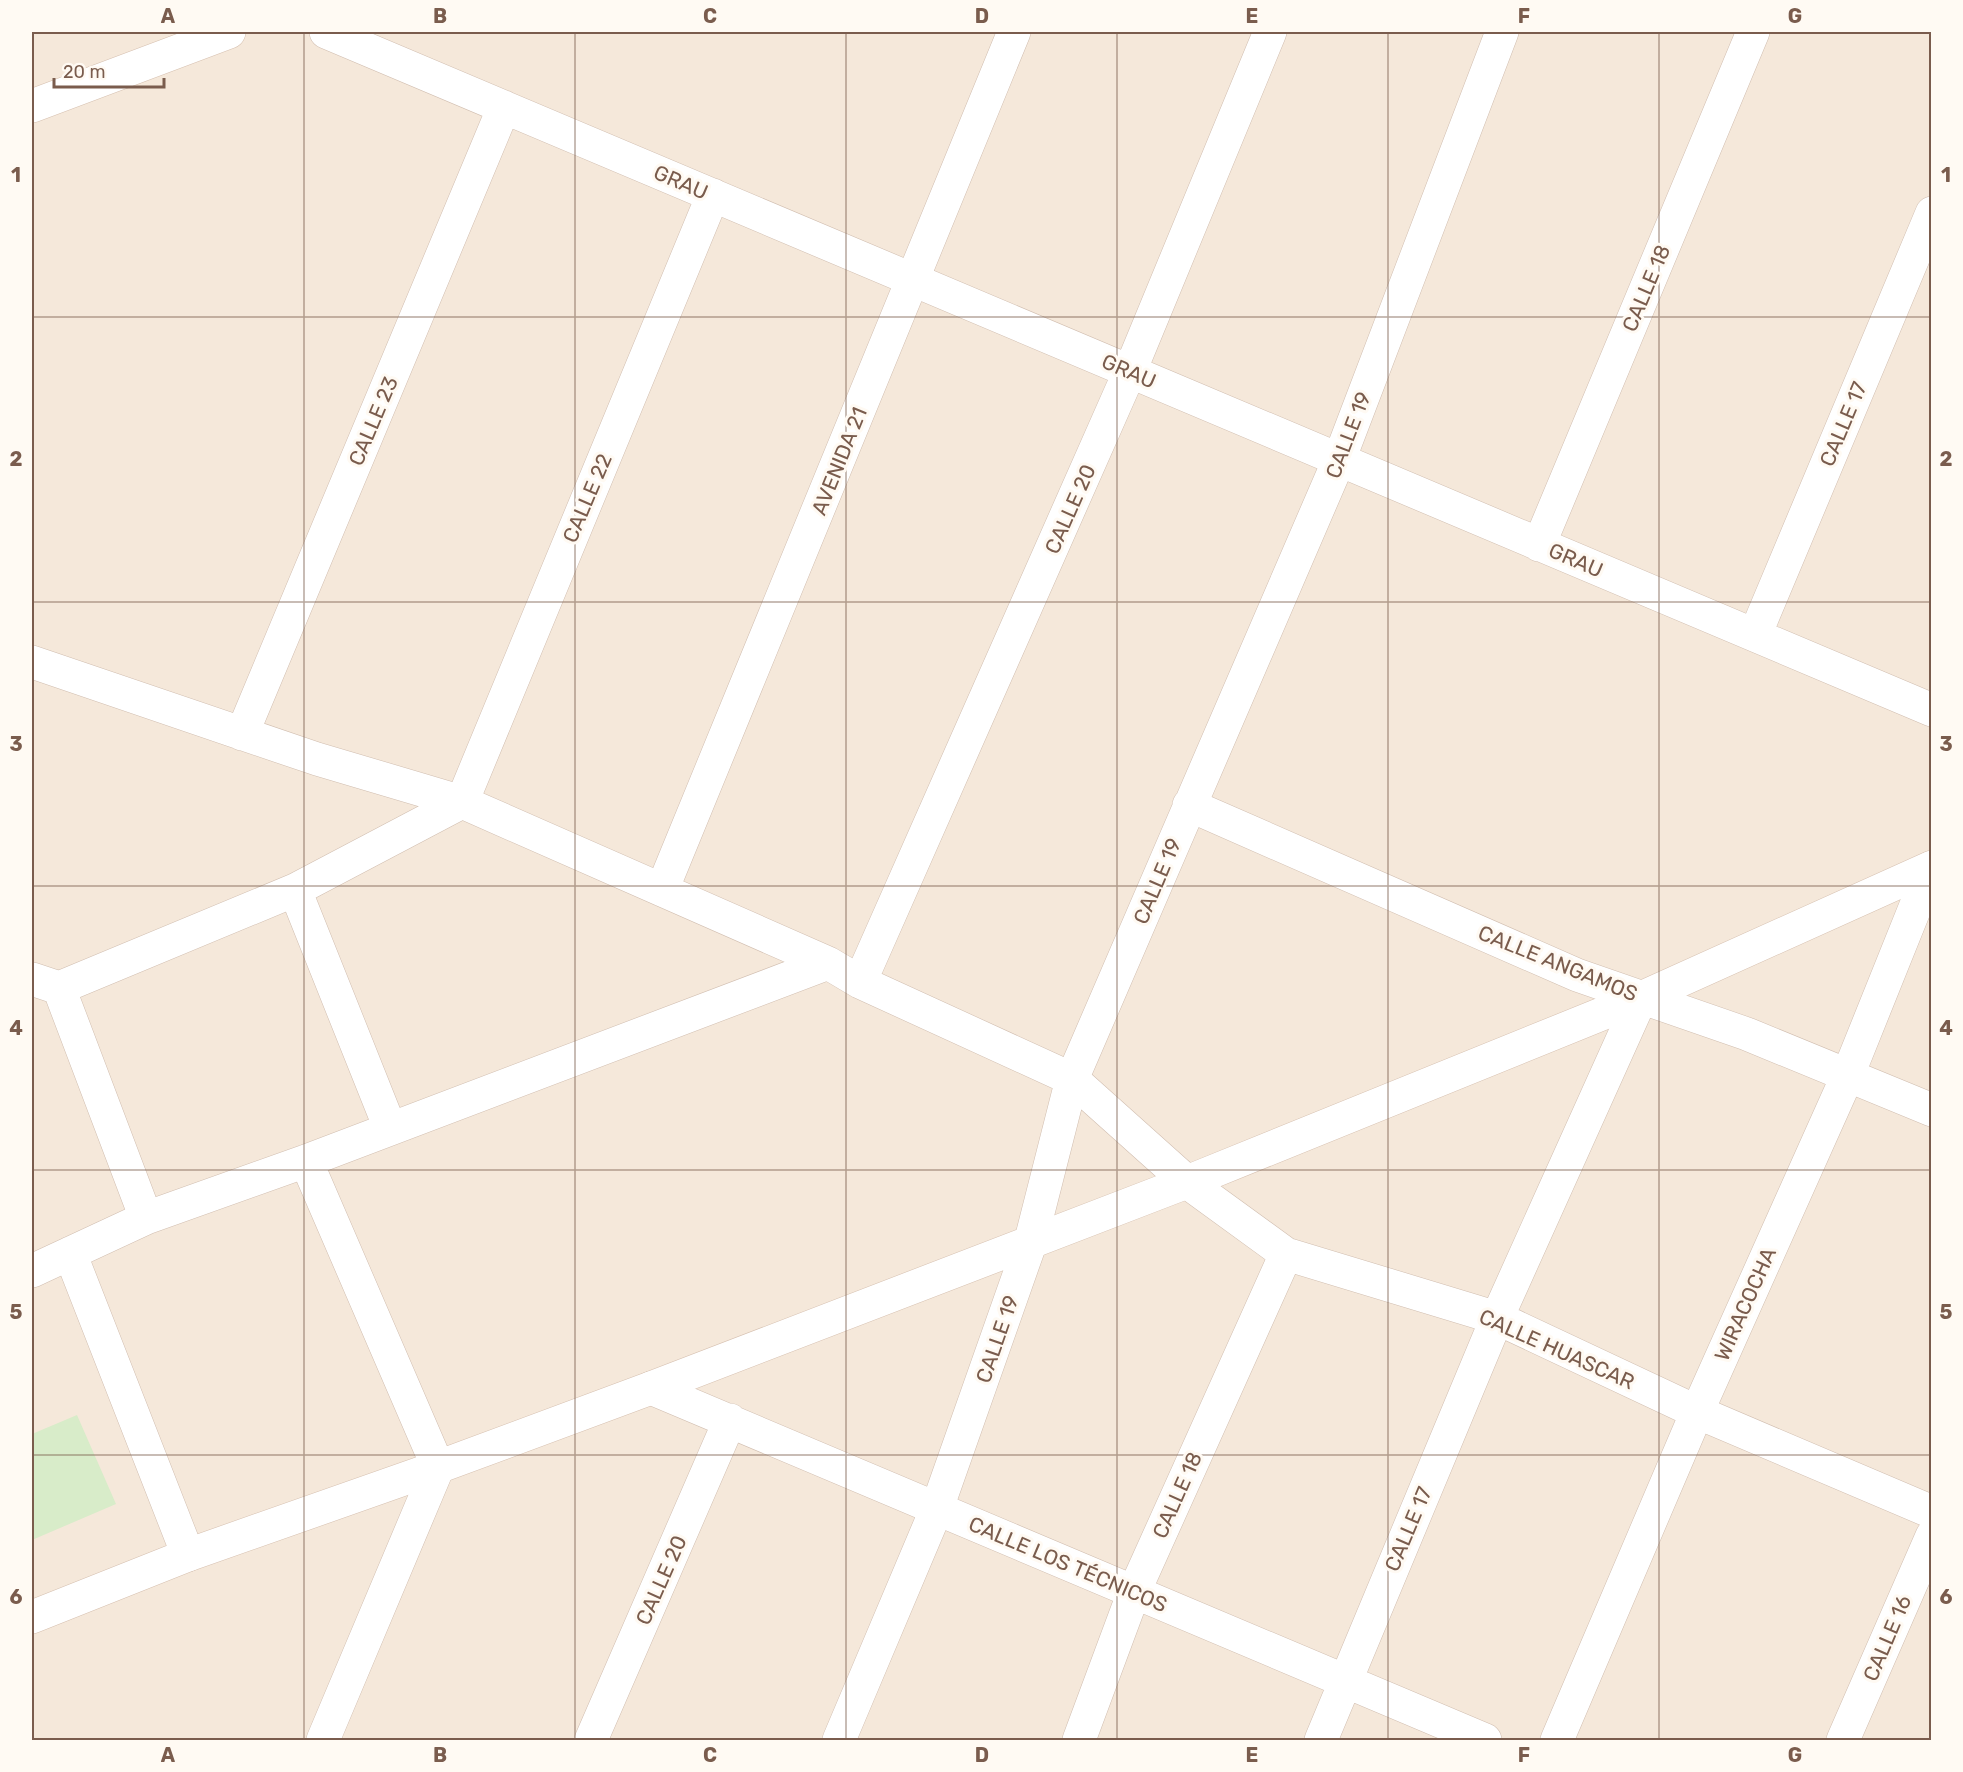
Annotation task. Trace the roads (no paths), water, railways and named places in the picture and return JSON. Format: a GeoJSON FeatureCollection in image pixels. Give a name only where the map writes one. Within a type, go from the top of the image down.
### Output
{"type":"FeatureCollection","features":[{"type":"Feature","properties":{"kind":"street"},"geometry":{"type":"LineString","coordinates":[[32,106],[229,32]]}},
{"type":"Feature","properties":{"kind":"street","name":"GRAU"},"geometry":{"type":"LineString","coordinates":[[326,32],[1932,710]]}},
{"type":"Feature","properties":{"kind":"street","name":"AVENIDA 21"},"geometry":{"type":"LineString","coordinates":[[662,890],[1014,32]]}},
{"type":"Feature","properties":{"kind":"street","name":"CALLE 20"},"geometry":{"type":"LineString","coordinates":[[860,982],[1130,371],[1269,32]]}},
{"type":"Feature","properties":{"kind":"street","name":"CALLE 19"},"geometry":{"type":"LineString","coordinates":[[838,1740],[937,1508],[1030,1244],[1072,1079],[1339,460],[1502,32]]}},
{"type":"Feature","properties":{"kind":"street","name":"CALLE 18"},"geometry":{"type":"LineString","coordinates":[[1539,545],[1753,32]]}},
{"type":"Feature","properties":{"kind":"street","name":"CALLE 23"},"geometry":{"type":"LineString","coordinates":[[242,734],[504,107]]}},
{"type":"Feature","properties":{"kind":"street","name":"CALLE 22"},"geometry":{"type":"LineString","coordinates":[[462,802],[713,195]]}},
{"type":"Feature","properties":{"kind":"street","name":"CALLE 17"},"geometry":{"type":"LineString","coordinates":[[1755,635],[1932,213]]}},
{"type":"Feature","properties":{"kind":"street","name":"CALLE HUASCAR"},"geometry":{"type":"LineString","coordinates":[[32,662],[317,759],[462,802],[828,963],[860,982],[1072,1079],[1188,1182],[1286,1254],[1497,1318],[1697,1412],[1932,1512]]}},
{"type":"Feature","properties":{"kind":"street"},"geometry":{"type":"LineString","coordinates":[[146,1218],[45,984],[295,890],[462,802]]}},
{"type":"Feature","properties":{"kind":"street","name":"CALLE ANGAMOS"},"geometry":{"type":"LineString","coordinates":[[1189,805],[1577,975],[1747,1034],[1932,1110]]}},
{"type":"Feature","properties":{"kind":"street"},"geometry":{"type":"LineString","coordinates":[[32,1617],[188,1554],[438,1467],[651,1388],[1188,1182],[1641,998],[1931,867]]}},
{"type":"Feature","properties":{"kind":"street","name":"WIRACOCHA"},"geometry":{"type":"LineString","coordinates":[[1557,1740],[1697,1412],[1847,1077],[1931,867]]}},
{"type":"Feature","properties":{"kind":"street"},"geometry":{"type":"LineString","coordinates":[[295,890],[390,1128]]}},
{"type":"Feature","properties":{"kind":"street"},"geometry":{"type":"LineString","coordinates":[[32,1271],[146,1218],[306,1161],[828,963]]}},
{"type":"Feature","properties":{"kind":"street","name":"CALLE 17"},"geometry":{"type":"LineString","coordinates":[[1321,1740],[1497,1318],[1641,998]]}},
{"type":"Feature","properties":{"kind":"street"},"geometry":{"type":"LineString","coordinates":[[306,1161],[438,1467],[323,1740]]}},
{"type":"Feature","properties":{"kind":"street"},"geometry":{"type":"LineString","coordinates":[[70,1253],[188,1554]]}},
{"type":"Feature","properties":{"kind":"street","name":"CALLE 18"},"geometry":{"type":"LineString","coordinates":[[1079,1740],[1134,1592],[1286,1254]]}},
{"type":"Feature","properties":{"kind":"street","name":"CALLE LOS TÉCNICOS"},"geometry":{"type":"LineString","coordinates":[[651,1388],[1485,1740]]}},
{"type":"Feature","properties":{"kind":"street","name":"CALLE 20"},"geometry":{"type":"LineString","coordinates":[[591,1740],[730,1420]]}},
{"type":"Feature","properties":{"kind":"street","name":"CALLE 16"},"geometry":{"type":"LineString","coordinates":[[1843,1740],[1932,1536]]}}]}
